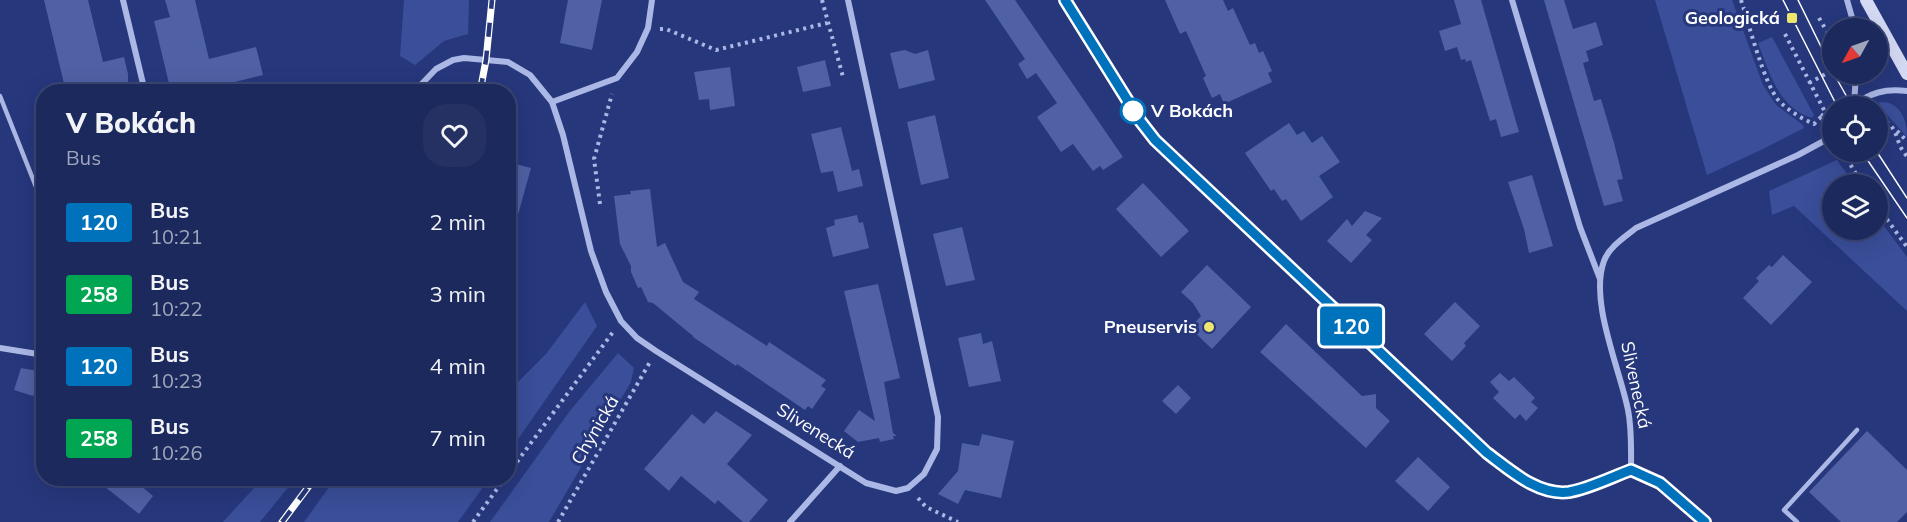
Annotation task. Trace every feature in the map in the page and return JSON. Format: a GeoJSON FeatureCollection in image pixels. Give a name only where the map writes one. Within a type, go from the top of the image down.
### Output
{"type":"FeatureCollection","features":[{"type":"Feature","properties":{"kind":"main road"},"geometry":{"type":"LineString","coordinates":[[1866,0],[1907,74]]}},
{"type":"Feature","properties":{"kind":"street"},"geometry":{"type":"LineString","coordinates":[[123,0],[143,84]]}},
{"type":"Feature","properties":{"kind":"street"},"geometry":{"type":"LineString","coordinates":[[552,102],[617,78],[637,52],[648,28],[652,0]]}},
{"type":"Feature","properties":{"kind":"street"},"geometry":{"type":"LineString","coordinates":[[848,0],[938,417],[937,449],[924,474],[908,488]]}},
{"type":"Feature","properties":{"kind":"street"},"geometry":{"type":"LineString","coordinates":[[1065,0],[1141,122],[1155,140],[1487,453],[1539,488],[1555,492],[1570,492],[1631,470],[1660,483],[1705,522]]}},
{"type":"Feature","properties":{"kind":"street"},"geometry":{"type":"LineString","coordinates":[[1512,0],[1580,226],[1600,279]]}},
{"type":"Feature","properties":{"kind":"street"},"geometry":{"type":"LineString","coordinates":[[1847,0],[1852,18]]}},
{"type":"Feature","properties":{"kind":"street","name":"Slivenecká"},"geometry":{"type":"LineString","coordinates":[[422,84],[436,69],[453,60],[464,58],[508,62],[530,75],[552,102],[563,135],[591,250],[606,292],[621,321],[637,338],[656,351],[866,483],[896,491],[908,488]]}},
{"type":"Feature","properties":{"kind":"street"},"geometry":{"type":"LineString","coordinates":[[1869,96],[1890,88],[1907,91]]}},
{"type":"Feature","properties":{"kind":"street","name":"Slivenecká"},"geometry":{"type":"LineString","coordinates":[[1631,470],[1629,417],[1602,307],[1600,279],[1605,259],[1613,247],[1636,228],[1822,142]]}},
{"type":"Feature","properties":{"kind":"street"},"geometry":{"type":"LineString","coordinates":[[0,348],[36,354]]}},
{"type":"Feature","properties":{"kind":"street"},"geometry":{"type":"LineString","coordinates":[[790,522],[840,466]]}},
{"type":"Feature","properties":{"kind":"lane"},"geometry":{"type":"LineString","coordinates":[[0,96],[36,187]]}},
{"type":"Feature","properties":{"kind":"lane"},"geometry":{"type":"LineString","coordinates":[[1797,522],[1784,510],[1857,430]]}},
{"type":"Feature","properties":{"kind":"path"},"geometry":{"type":"LineString","coordinates":[[822,0],[843,77]]}},
{"type":"Feature","properties":{"kind":"path"},"geometry":{"type":"LineString","coordinates":[[1741,0],[1766,77],[1778,99],[1796,115],[1814,124],[1822,116]]}},
{"type":"Feature","properties":{"kind":"path"},"geometry":{"type":"LineString","coordinates":[[1819,18],[1822,23]]}},
{"type":"Feature","properties":{"kind":"path"},"geometry":{"type":"LineString","coordinates":[[648,28],[666,29],[716,50],[828,23]]}},
{"type":"Feature","properties":{"kind":"path"},"geometry":{"type":"LineString","coordinates":[[1785,34],[1822,107]]}},
{"type":"Feature","properties":{"kind":"path"},"geometry":{"type":"LineString","coordinates":[[1809,83],[1822,76]]}},
{"type":"Feature","properties":{"kind":"path"},"geometry":{"type":"LineString","coordinates":[[600,204],[594,159],[617,78]]}},
{"type":"Feature","properties":{"kind":"path"},"geometry":{"type":"LineString","coordinates":[[1888,122],[1907,141]]}},
{"type":"Feature","properties":{"kind":"path"},"geometry":{"type":"LineString","coordinates":[[1896,131],[1903,153],[1907,156]]}},
{"type":"Feature","properties":{"kind":"path"},"geometry":{"type":"LineString","coordinates":[[1888,221],[1907,247]]}},
{"type":"Feature","properties":{"kind":"path"},"geometry":{"type":"LineString","coordinates":[[516,463],[621,321]]}},
{"type":"Feature","properties":{"kind":"path","name":"Chýnická"},"geometry":{"type":"LineString","coordinates":[[558,522],[656,351]]}},
{"type":"Feature","properties":{"kind":"path"},"geometry":{"type":"LineString","coordinates":[[473,522],[499,486]]}},
{"type":"Feature","properties":{"kind":"path"},"geometry":{"type":"LineString","coordinates":[[908,488],[926,507],[958,522]]}},
{"type":"Feature","properties":{"kind":"shaded area"},"geometry":{"type":"Polygon","coordinates":[[[404,0],[469,0],[468,34],[444,41],[415,65],[400,56],[404,0]]]}},
{"type":"Feature","properties":{"kind":"shaded area"},"geometry":{"type":"Polygon","coordinates":[[[1655,0],[1732,0],[1763,85],[1776,105],[1804,128],[1707,175],[1655,0]]]}},
{"type":"Feature","properties":{"kind":"shaded area"},"geometry":{"type":"Polygon","coordinates":[[[1772,37],[1814,115],[1812,118],[1791,106],[1776,87],[1758,43],[1772,37]]]}},
{"type":"Feature","properties":{"kind":"shaded area"},"geometry":{"type":"Polygon","coordinates":[[[1888,103],[1901,112],[1906,124],[1907,137],[1888,116],[1888,103]]]}},
{"type":"Feature","properties":{"kind":"shaded area"},"geometry":{"type":"Polygon","coordinates":[[[1833,162],[1838,162],[1847,174],[1822,174],[1822,232],[1794,206],[1772,215],[1769,191],[1833,162]]]}},
{"type":"Feature","properties":{"kind":"shaded area"},"geometry":{"type":"Polygon","coordinates":[[[1888,231],[1907,257],[1907,311],[1831,240],[1888,240],[1888,231]]]}},
{"type":"Feature","properties":{"kind":"shaded area"},"geometry":{"type":"Polygon","coordinates":[[[585,302],[597,326],[516,442],[516,384],[546,354],[585,302]]]}},
{"type":"Feature","properties":{"kind":"shaded area"},"geometry":{"type":"Polygon","coordinates":[[[618,353],[634,368],[631,382],[549,522],[490,522],[516,486],[569,412],[618,353]]]}},
{"type":"Feature","properties":{"kind":"shaded area"},"geometry":{"type":"Polygon","coordinates":[[[256,486],[289,486],[260,522],[223,522],[256,486]]]}},
{"type":"Feature","properties":{"kind":"shaded area"},"geometry":{"type":"Polygon","coordinates":[[[330,486],[484,486],[458,522],[304,522],[330,486]]]}},
{"type":"Feature","properties":{"kind":"building"},"geometry":{"type":"Polygon","coordinates":[[[44,0],[88,0],[103,62],[124,57],[128,84],[64,84],[44,0]]]}},
{"type":"Feature","properties":{"kind":"building"},"geometry":{"type":"Polygon","coordinates":[[[165,0],[195,0],[209,59],[256,47],[263,75],[226,84],[169,84],[154,21],[170,17],[165,0]]]}},
{"type":"Feature","properties":{"kind":"building"},"geometry":{"type":"Polygon","coordinates":[[[568,0],[602,0],[592,50],[560,43],[568,0]]]}},
{"type":"Feature","properties":{"kind":"building"},"geometry":{"type":"Polygon","coordinates":[[[985,0],[1015,0],[1123,157],[1103,170],[1100,166],[1093,171],[1073,144],[1061,152],[1037,117],[1057,103],[1036,73],[1027,79],[1018,64],[1025,59],[985,0]]]}},
{"type":"Feature","properties":{"kind":"building"},"geometry":{"type":"Polygon","coordinates":[[[1165,0],[1223,0],[1228,11],[1233,8],[1250,45],[1255,43],[1259,53],[1263,51],[1272,71],[1268,73],[1272,82],[1224,104],[1220,94],[1212,98],[1203,78],[1206,76],[1186,31],[1180,34],[1165,0]]]}},
{"type":"Feature","properties":{"kind":"building"},"geometry":{"type":"Polygon","coordinates":[[[1454,0],[1481,0],[1519,132],[1501,137],[1496,119],[1490,121],[1471,60],[1466,62],[1465,59],[1461,60],[1457,47],[1445,51],[1439,31],[1461,24],[1454,0]]]}},
{"type":"Feature","properties":{"kind":"building"},"geometry":{"type":"Polygon","coordinates":[[[1544,0],[1564,0],[1573,29],[1596,22],[1603,45],[1586,51],[1589,61],[1583,63],[1594,101],[1601,99],[1614,143],[1623,179],[1617,180],[1623,201],[1604,206],[1544,0]]]}},
{"type":"Feature","properties":{"kind":"building"},"geometry":{"type":"Polygon","coordinates":[[[905,50],[915,54],[928,50],[935,80],[899,89],[890,53],[905,50]]]}},
{"type":"Feature","properties":{"kind":"building"},"geometry":{"type":"Polygon","coordinates":[[[825,60],[831,86],[803,92],[797,67],[825,60]]]}},
{"type":"Feature","properties":{"kind":"building"},"geometry":{"type":"Polygon","coordinates":[[[730,67],[735,106],[710,110],[709,99],[699,100],[694,72],[730,67]]]}},
{"type":"Feature","properties":{"kind":"building"},"geometry":{"type":"Polygon","coordinates":[[[935,115],[949,178],[921,185],[907,122],[935,115]]]}},
{"type":"Feature","properties":{"kind":"building"},"geometry":{"type":"Polygon","coordinates":[[[1289,123],[1297,135],[1304,131],[1312,143],[1322,136],[1340,162],[1319,176],[1333,197],[1301,221],[1286,199],[1282,201],[1274,189],[1271,191],[1245,153],[1289,123]]]}},
{"type":"Feature","properties":{"kind":"building"},"geometry":{"type":"Polygon","coordinates":[[[841,127],[852,171],[859,169],[863,186],[838,192],[833,171],[821,173],[811,134],[841,127]]]}},
{"type":"Feature","properties":{"kind":"building"},"geometry":{"type":"Polygon","coordinates":[[[516,164],[531,168],[516,222],[516,164]]]}},
{"type":"Feature","properties":{"kind":"building"},"geometry":{"type":"Polygon","coordinates":[[[1532,175],[1553,246],[1529,253],[1524,229],[1508,182],[1532,175]]]}},
{"type":"Feature","properties":{"kind":"building"},"geometry":{"type":"Polygon","coordinates":[[[1143,183],[1189,231],[1161,257],[1116,209],[1143,183]]]}},
{"type":"Feature","properties":{"kind":"building"},"geometry":{"type":"Polygon","coordinates":[[[650,189],[657,247],[665,243],[683,282],[699,292],[694,299],[767,346],[769,342],[826,380],[821,386],[826,389],[812,409],[808,406],[805,410],[737,364],[736,366],[693,337],[653,303],[648,302],[641,287],[638,288],[631,272],[631,266],[620,244],[614,196],[631,194],[630,191],[650,189]]]}},
{"type":"Feature","properties":{"kind":"building"},"geometry":{"type":"Polygon","coordinates":[[[1365,211],[1382,218],[1366,235],[1372,240],[1351,263],[1327,241],[1347,219],[1352,226],[1365,211]]]}},
{"type":"Feature","properties":{"kind":"building"},"geometry":{"type":"Polygon","coordinates":[[[857,215],[859,223],[863,222],[869,248],[833,257],[826,228],[835,225],[834,220],[857,215]]]}},
{"type":"Feature","properties":{"kind":"building"},"geometry":{"type":"Polygon","coordinates":[[[962,227],[975,280],[946,286],[933,234],[962,227]]]}},
{"type":"Feature","properties":{"kind":"building"},"geometry":{"type":"Polygon","coordinates":[[[1783,255],[1812,282],[1771,325],[1743,298],[1759,281],[1756,278],[1769,265],[1772,267],[1783,255]]]}},
{"type":"Feature","properties":{"kind":"building"},"geometry":{"type":"Polygon","coordinates":[[[1207,265],[1251,307],[1212,349],[1190,328],[1201,316],[1193,303],[1181,292],[1207,265]]]}},
{"type":"Feature","properties":{"kind":"building"},"geometry":{"type":"Polygon","coordinates":[[[878,284],[900,378],[884,382],[893,433],[897,436],[893,436],[894,439],[880,442],[879,438],[858,442],[844,431],[859,410],[875,421],[844,291],[878,284]]]}},
{"type":"Feature","properties":{"kind":"building"},"geometry":{"type":"Polygon","coordinates":[[[1455,302],[1480,326],[1464,343],[1466,346],[1452,361],[1424,334],[1455,302]]]}},
{"type":"Feature","properties":{"kind":"building"},"geometry":{"type":"Polygon","coordinates":[[[1286,324],[1362,396],[1376,394],[1376,408],[1390,421],[1366,448],[1260,352],[1286,324]]]}},
{"type":"Feature","properties":{"kind":"building"},"geometry":{"type":"Polygon","coordinates":[[[981,333],[983,344],[992,341],[1001,381],[969,387],[958,338],[981,333]]]}},
{"type":"Feature","properties":{"kind":"building"},"geometry":{"type":"Polygon","coordinates":[[[21,368],[36,371],[36,389],[33,396],[14,390],[21,368]]]}},
{"type":"Feature","properties":{"kind":"building"},"geometry":{"type":"Polygon","coordinates":[[[1500,373],[1509,381],[1514,377],[1535,398],[1531,402],[1538,408],[1526,421],[1520,414],[1515,419],[1493,398],[1499,392],[1490,382],[1500,373]]]}},
{"type":"Feature","properties":{"kind":"building"},"geometry":{"type":"Polygon","coordinates":[[[1178,385],[1191,398],[1176,414],[1162,401],[1178,385]]]}},
{"type":"Feature","properties":{"kind":"building"},"geometry":{"type":"Polygon","coordinates":[[[716,411],[752,435],[727,464],[768,500],[749,522],[743,522],[718,500],[715,504],[681,476],[669,491],[644,469],[692,414],[704,424],[716,411]]]}},
{"type":"Feature","properties":{"kind":"building"},"geometry":{"type":"Polygon","coordinates":[[[1867,431],[1907,470],[1907,512],[1897,522],[1841,522],[1809,492],[1867,431]]]}},
{"type":"Feature","properties":{"kind":"building"},"geometry":{"type":"Polygon","coordinates":[[[982,434],[1014,441],[1001,498],[965,490],[958,504],[938,494],[958,471],[962,443],[979,446],[982,434]]]}},
{"type":"Feature","properties":{"kind":"building"},"geometry":{"type":"Polygon","coordinates":[[[1418,457],[1450,487],[1428,511],[1395,481],[1418,457]]]}},
{"type":"Feature","properties":{"kind":"building"},"geometry":{"type":"Polygon","coordinates":[[[104,486],[141,486],[153,496],[139,514],[104,486]]]}},
{"type":"Feature","properties":{"kind":"tram line"},"geometry":{"type":"LineString","coordinates":[[1783,0],[1832,96]]}},
{"type":"Feature","properties":{"kind":"tram line"},"geometry":{"type":"LineString","coordinates":[[1798,0],[1822,49]]}},
{"type":"Feature","properties":{"kind":"tram line"},"geometry":{"type":"LineString","coordinates":[[1840,84],[1846,96]]}},
{"type":"Feature","properties":{"kind":"tram line"},"geometry":{"type":"LineString","coordinates":[[1869,162],[1907,218]]}},
{"type":"Feature","properties":{"kind":"tram line"},"geometry":{"type":"LineString","coordinates":[[1884,162],[1907,198]]}},
{"type":"Feature","properties":{"kind":"railway"},"geometry":{"type":"LineString","coordinates":[[482,84],[492,0]]}},
{"type":"Feature","properties":{"kind":"railway"},"geometry":{"type":"LineString","coordinates":[[282,522],[309,486]]}},
{"type":"Feature","properties":{"kind":"bus line","name":"120"},"geometry":{"type":"LineString","coordinates":[[1065,0],[1141,122],[1155,140],[1487,453],[1539,488],[1555,492],[1570,492],[1631,470],[1660,483],[1705,522]]}},
{"type":"Feature","properties":{"kind":"place","name":"Geologická"},"geometry":{"type":"Point","coordinates":[1792,18]}},
{"type":"Feature","properties":{"kind":"place","name":"V Bokách"},"geometry":{"type":"Point","coordinates":[1133,111]}},
{"type":"Feature","properties":{"kind":"place","name":"Pneuservis"},"geometry":{"type":"Point","coordinates":[1209,327]}}]}
